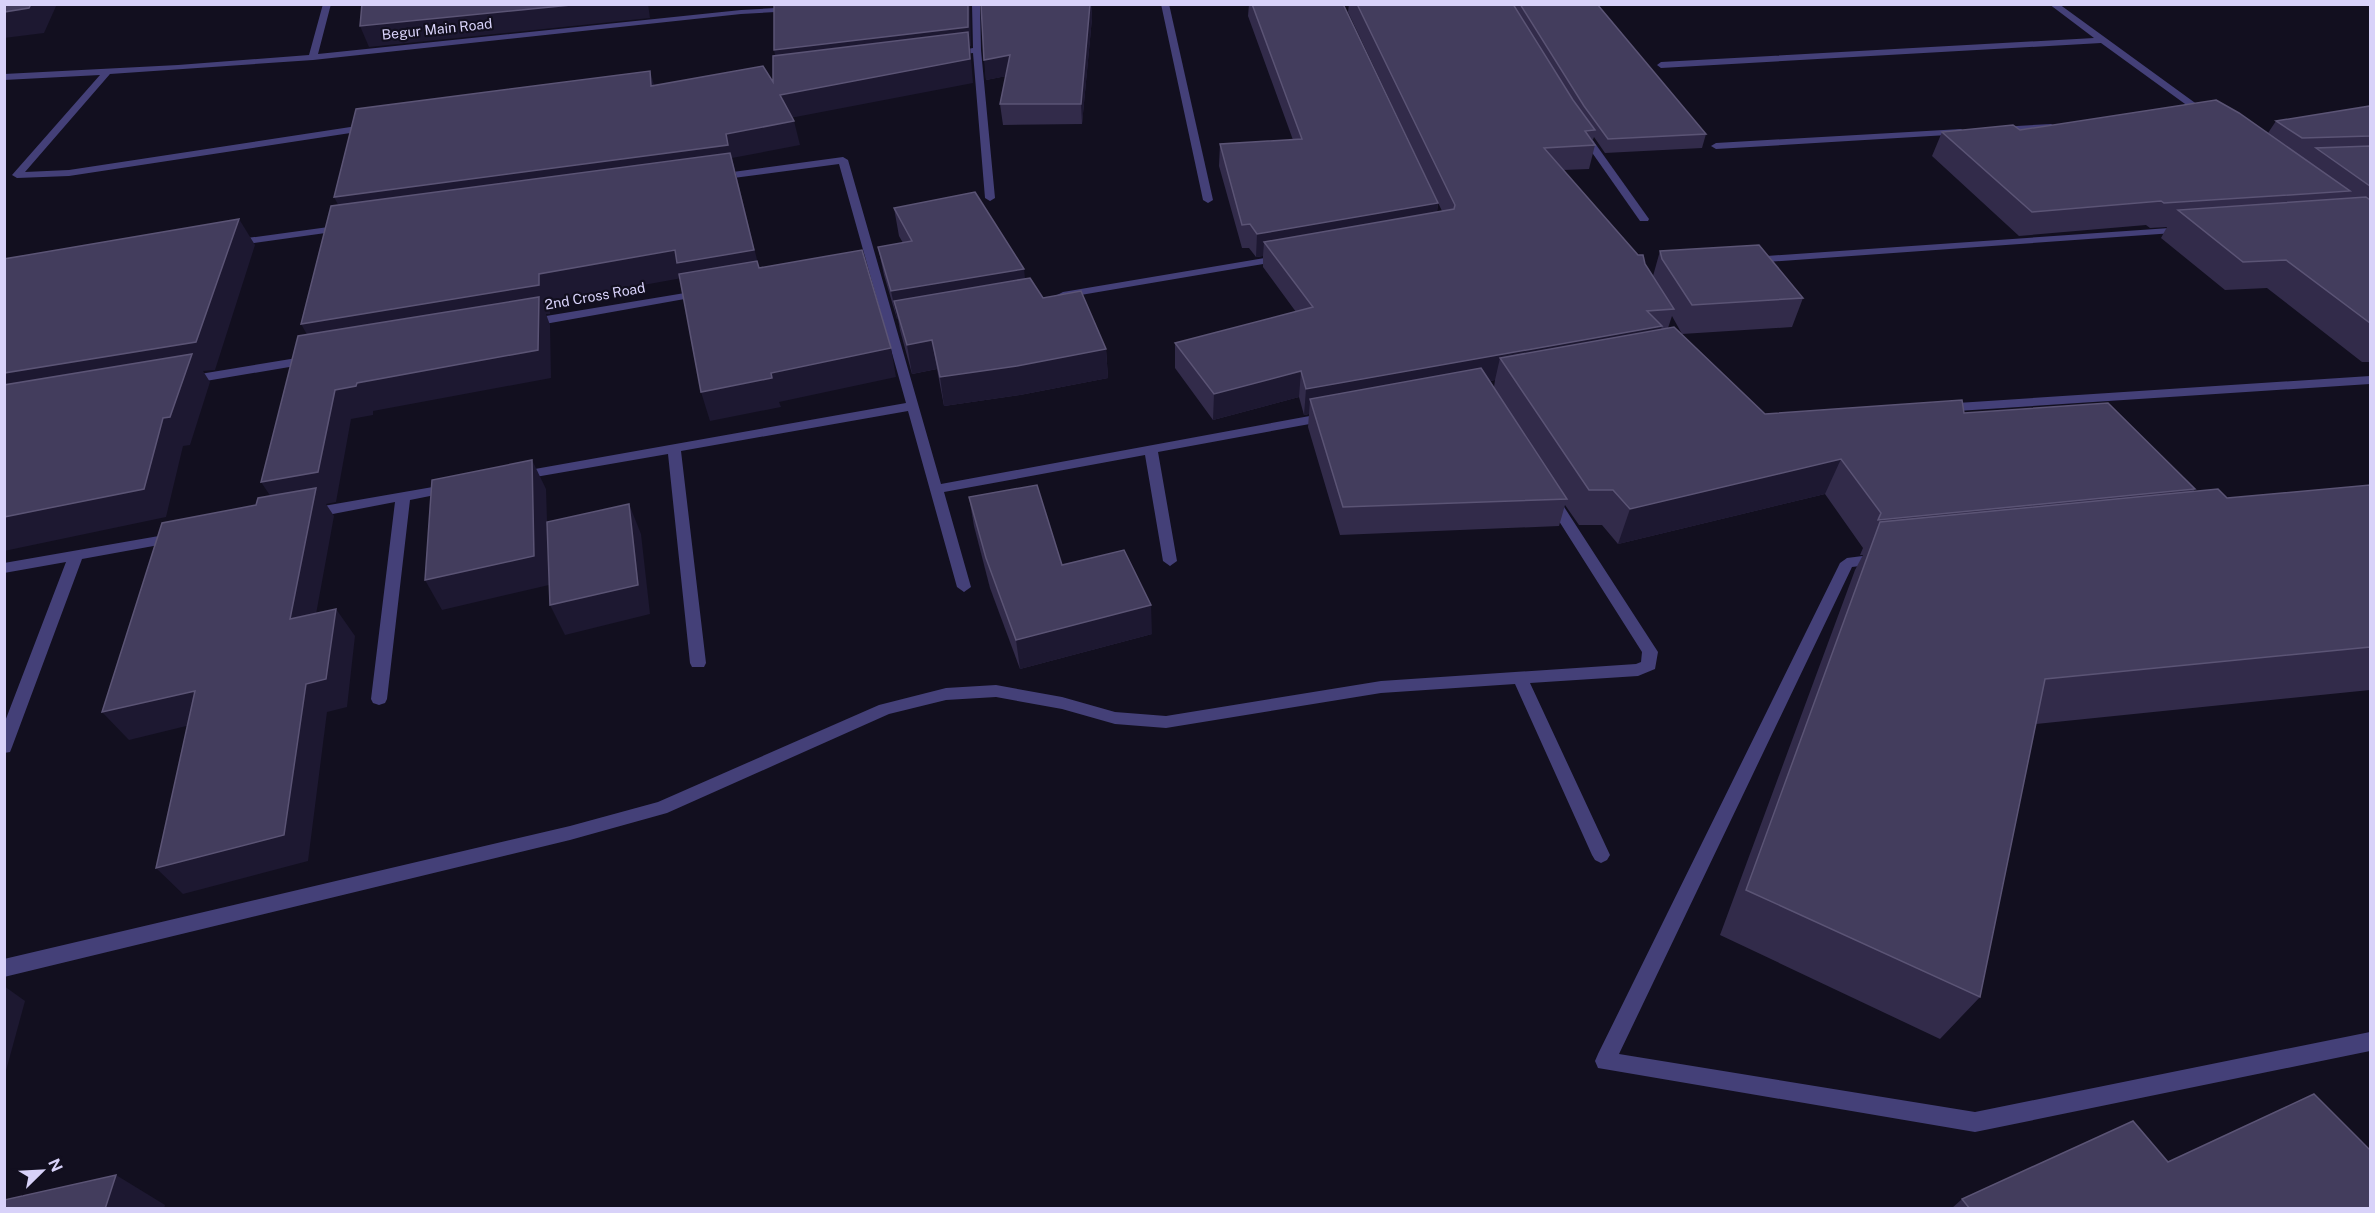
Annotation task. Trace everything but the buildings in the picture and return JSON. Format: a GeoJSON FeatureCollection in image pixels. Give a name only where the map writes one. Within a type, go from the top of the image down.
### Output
{"type":"FeatureCollection","features":[{"type":"Feature","properties":{"kind":"street"},"geometry":{"type":"LineString","coordinates":[[313,57],[327,4]]}},
{"type":"Feature","properties":{"kind":"street"},"geometry":{"type":"LineString","coordinates":[[976,4],[977,50],[990,198]]}},
{"type":"Feature","properties":{"kind":"street"},"geometry":{"type":"LineString","coordinates":[[1165,4],[1208,200]]}},
{"type":"Feature","properties":{"kind":"street"},"geometry":{"type":"LineString","coordinates":[[2053,4],[2218,124]]}},
{"type":"Feature","properties":{"kind":"street","name":"Begur Main Road"},"geometry":{"type":"LineString","coordinates":[[4,77],[313,57],[739,8],[801,9]]}},
{"type":"Feature","properties":{"kind":"street"},"geometry":{"type":"LineString","coordinates":[[1661,65],[2102,40]]}},
{"type":"Feature","properties":{"kind":"street"},"geometry":{"type":"LineString","coordinates":[[942,54],[977,50]]}},
{"type":"Feature","properties":{"kind":"street"},"geometry":{"type":"LineString","coordinates":[[107,72],[17,175],[69,173],[381,126]]}},
{"type":"Feature","properties":{"kind":"street"},"geometry":{"type":"LineString","coordinates":[[2198,119],[2209,118]]}},
{"type":"Feature","properties":{"kind":"street"},"geometry":{"type":"LineString","coordinates":[[1575,122],[1644,219]]}},
{"type":"Feature","properties":{"kind":"street"},"geometry":{"type":"LineString","coordinates":[[1986,131],[2056,127]]}},
{"type":"Feature","properties":{"kind":"street"},"geometry":{"type":"LineString","coordinates":[[1716,146],[1974,131]]}},
{"type":"Feature","properties":{"kind":"street"},"geometry":{"type":"LineString","coordinates":[[701,179],[843,160],[866,266],[895,325],[913,406],[964,587]]}},
{"type":"Feature","properties":{"kind":"street"},"geometry":{"type":"LineString","coordinates":[[217,245],[359,226]]}},
{"type":"Feature","properties":{"kind":"street"},"geometry":{"type":"LineString","coordinates":[[1736,261],[2193,230]]}},
{"type":"Feature","properties":{"kind":"street"},"geometry":{"type":"LineString","coordinates":[[1052,297],[1294,255]]}},
{"type":"Feature","properties":{"kind":"street","name":"2nd Cross Road"},"geometry":{"type":"LineString","coordinates":[[520,324],[720,291]]}},
{"type":"Feature","properties":{"kind":"street"},"geometry":{"type":"LineString","coordinates":[[180,381],[321,358]]}},
{"type":"Feature","properties":{"kind":"street"},"geometry":{"type":"LineString","coordinates":[[1931,409],[2370,380]]}},
{"type":"Feature","properties":{"kind":"street"},"geometry":{"type":"LineString","coordinates":[[509,478],[913,406]]}},
{"type":"Feature","properties":{"kind":"street"},"geometry":{"type":"LineString","coordinates":[[936,489],[1339,415]]}},
{"type":"Feature","properties":{"kind":"street"},"geometry":{"type":"LineString","coordinates":[[674,448],[698,663]]}},
{"type":"Feature","properties":{"kind":"street"},"geometry":{"type":"LineString","coordinates":[[1151,450],[1170,561]]}},
{"type":"Feature","properties":{"kind":"street"},"geometry":{"type":"LineString","coordinates":[[298,516],[462,486]]}},
{"type":"Feature","properties":{"kind":"street"},"geometry":{"type":"LineString","coordinates":[[4,968],[558,836],[661,808],[885,709],[946,694],[996,691],[1062,703],[1115,718],[1166,722],[1382,687],[1638,670],[1649,665],[1650,652],[1544,486]]}},
{"type":"Feature","properties":{"kind":"street"},"geometry":{"type":"LineString","coordinates":[[379,699],[403,496]]}},
{"type":"Feature","properties":{"kind":"street"},"geometry":{"type":"LineString","coordinates":[[4,568],[193,535]]}},
{"type":"Feature","properties":{"kind":"street"},"geometry":{"type":"LineString","coordinates":[[4,747],[76,556]]}},
{"type":"Feature","properties":{"kind":"street"},"geometry":{"type":"LineString","coordinates":[[1894,558],[1847,562],[1605,1061],[1975,1122],[2370,1042]]}},
{"type":"Feature","properties":{"kind":"street"},"geometry":{"type":"LineString","coordinates":[[1520,678],[1601,855]]}}]}
